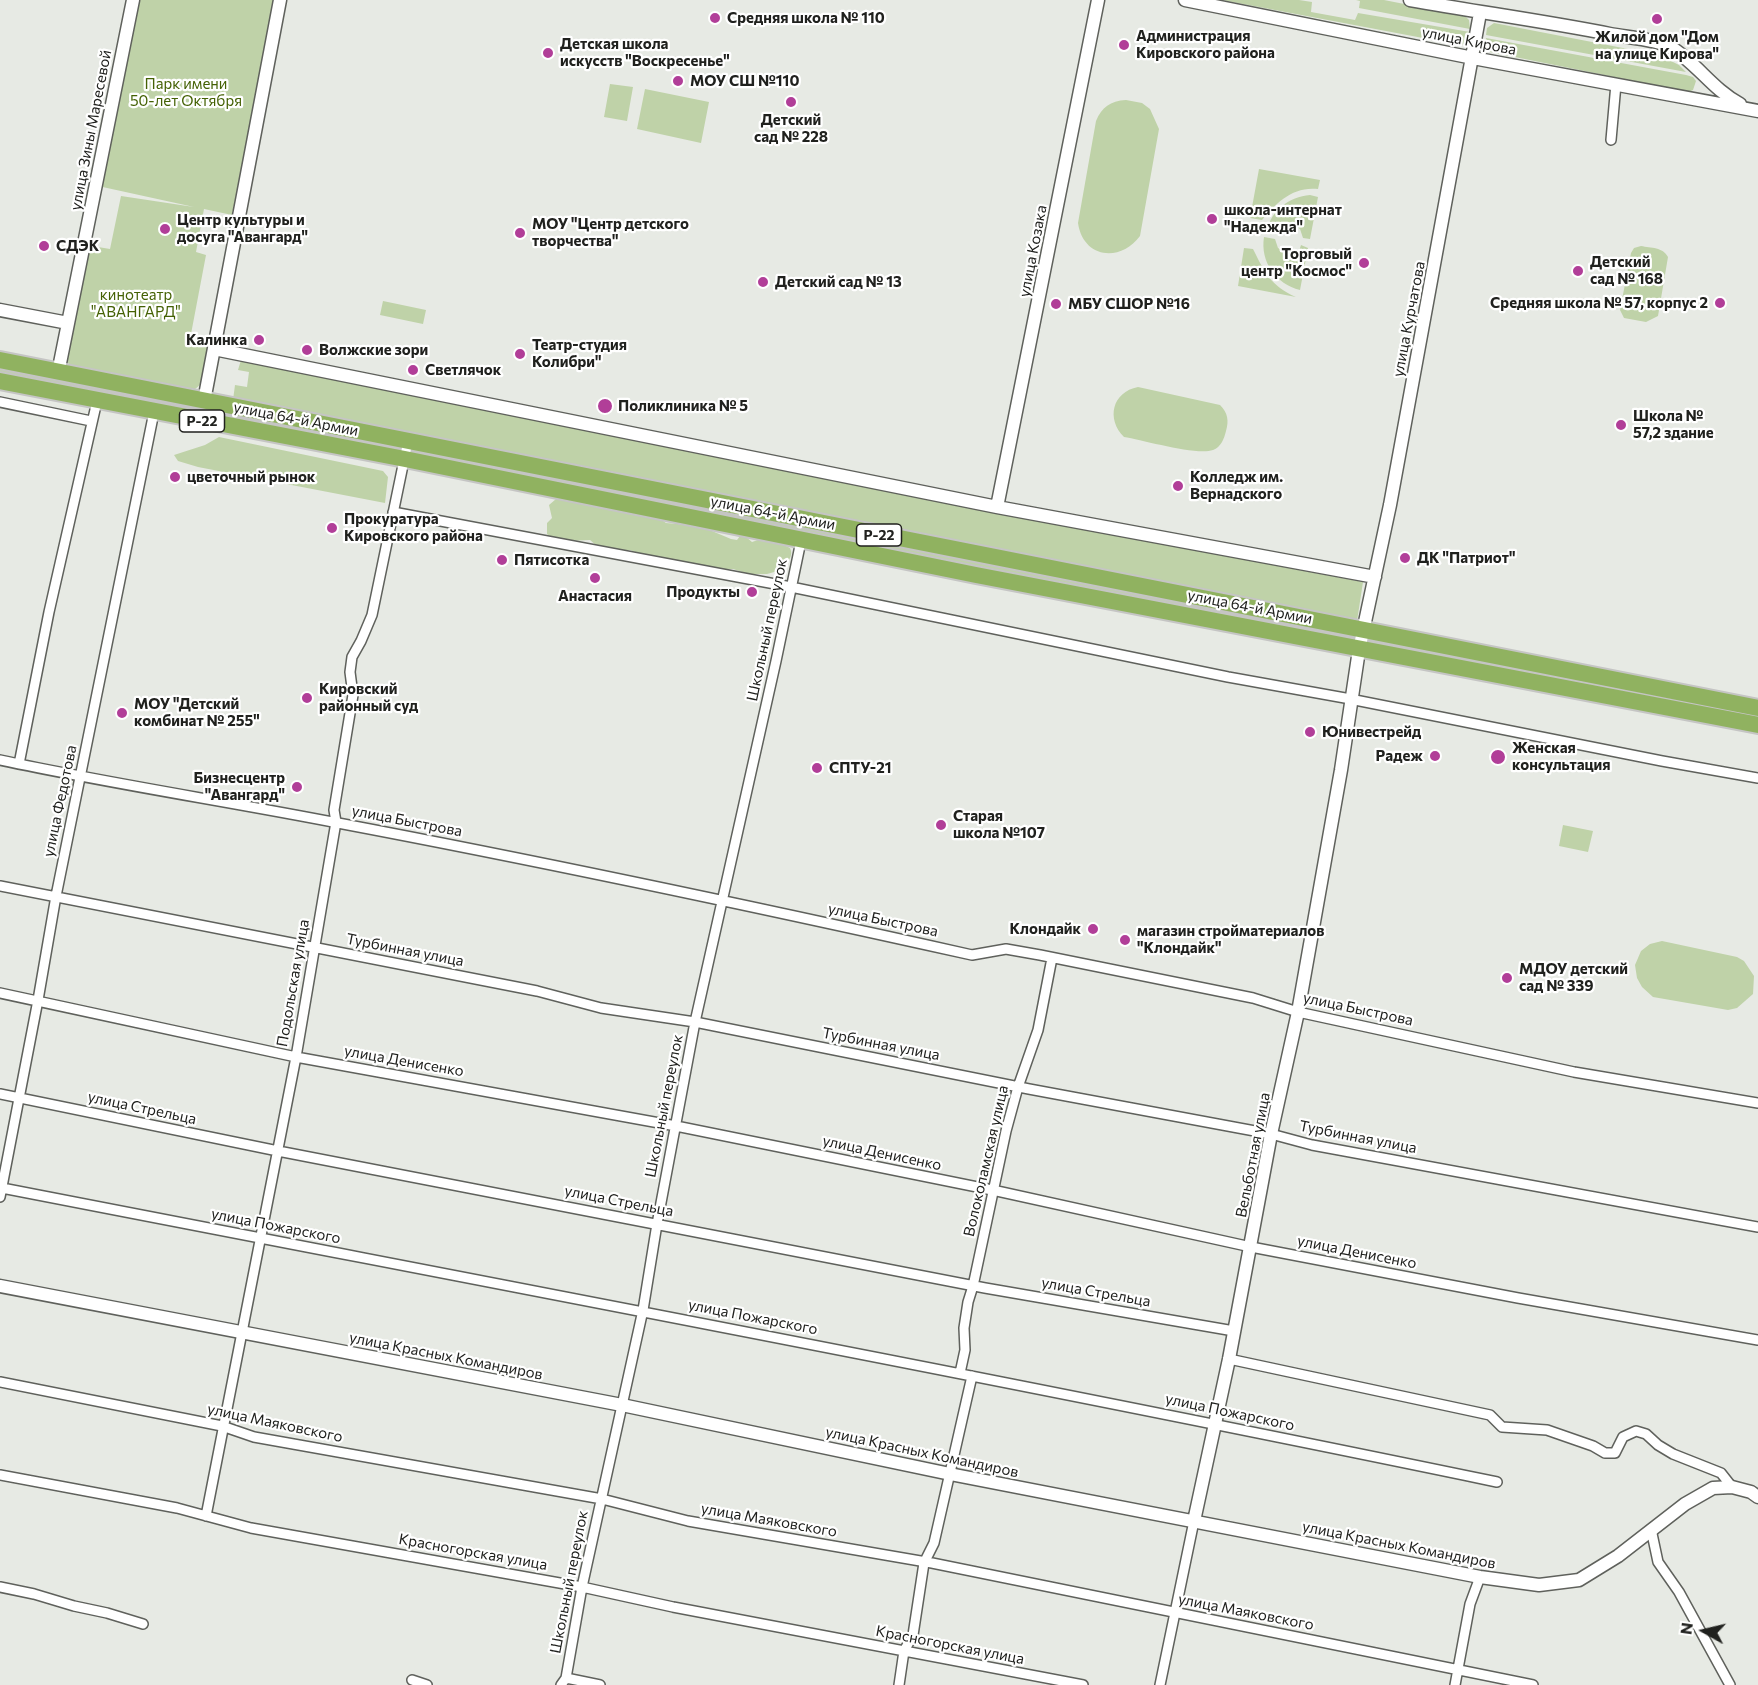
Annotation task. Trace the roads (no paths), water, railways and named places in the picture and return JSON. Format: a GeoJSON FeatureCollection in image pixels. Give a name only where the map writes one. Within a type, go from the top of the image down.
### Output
{"type":"FeatureCollection","features":[{"type":"Feature","properties":{"kind":"highway","name":"улица 64-й Армии"},"geometry":{"type":"LineString","coordinates":[[0,360],[1758,708]]}},
{"type":"Feature","properties":{"kind":"highway","name":"улица 64-й Армии"},"geometry":{"type":"LineString","coordinates":[[0,381],[405,459],[801,541],[1758,725]]}},
{"type":"Feature","properties":{"kind":"highway"},"geometry":{"type":"LineString","coordinates":[[593,498],[598,478]]}},
{"type":"Feature","properties":{"kind":"street","name":"улица Зины Маресевой"},"geometry":{"type":"LineString","coordinates":[[58,373],[133,0]]}},
{"type":"Feature","properties":{"kind":"street"},"geometry":{"type":"LineString","coordinates":[[204,401],[280,0]]}},
{"type":"Feature","properties":{"kind":"street","name":"улица Козака"},"geometry":{"type":"LineString","coordinates":[[997,507],[1098,0]]}},
{"type":"Feature","properties":{"kind":"street","name":"улица Кирова"},"geometry":{"type":"LineString","coordinates":[[1185,0],[1473,58],[1754,110]]}},
{"type":"Feature","properties":{"kind":"street","name":"улица Кирова"},"geometry":{"type":"LineString","coordinates":[[1410,0],[1667,45],[1690,62],[1719,92],[1754,110]]}},
{"type":"Feature","properties":{"kind":"street","name":"улица Курчатова"},"geometry":{"type":"LineString","coordinates":[[1363,629],[1375,577],[1480,13]]}},
{"type":"Feature","properties":{"kind":"street"},"geometry":{"type":"LineString","coordinates":[[1611,141],[1616,84]]}},
{"type":"Feature","properties":{"kind":"street"},"geometry":{"type":"LineString","coordinates":[[0,310],[68,323]]}},
{"type":"Feature","properties":{"kind":"street"},"geometry":{"type":"LineString","coordinates":[[214,350],[997,507],[1375,577]]}},
{"type":"Feature","properties":{"kind":"street"},"geometry":{"type":"LineString","coordinates":[[19,764],[49,612],[97,401]]}},
{"type":"Feature","properties":{"kind":"street"},"geometry":{"type":"LineString","coordinates":[[0,402],[92,421]]}},
{"type":"Feature","properties":{"kind":"street","name":"улица Федотова"},"geometry":{"type":"LineString","coordinates":[[1,1193],[56,896],[154,412]]}},
{"type":"Feature","properties":{"kind":"street","name":"Подольская улица"},"geometry":{"type":"LineString","coordinates":[[206,1516],[259,1238],[278,1151],[315,948],[336,822],[334,810],[353,695],[350,672],[352,657],[372,615],[408,441]]}},
{"type":"Feature","properties":{"kind":"street"},"geometry":{"type":"LineString","coordinates":[[393,512],[792,586],[1228,677],[1758,778]]}},
{"type":"Feature","properties":{"kind":"street","name":"Школьный переулок"},"geometry":{"type":"LineString","coordinates":[[563,1681],[643,1310],[696,1022],[801,541]]}},
{"type":"Feature","properties":{"kind":"street","name":"Вельботная улица"},"geometry":{"type":"LineString","coordinates":[[1160,1685],[1216,1424],[1271,1134],[1298,1012],[1363,629]]}},
{"type":"Feature","properties":{"kind":"street","name":"улица Быстрова"},"geometry":{"type":"LineString","coordinates":[[0,760],[80,778],[336,822],[723,900],[972,955],[1006,950],[1052,958],[1253,998],[1298,1012],[1574,1072],[1758,1103]]}},
{"type":"Feature","properties":{"kind":"street","name":"Турбинная улица"},"geometry":{"type":"LineString","coordinates":[[0,885],[537,991],[602,1008],[696,1022],[1018,1087],[1271,1134],[1312,1145],[1758,1227]]}},
{"type":"Feature","properties":{"kind":"street","name":"Волоколамская улица"},"geometry":{"type":"LineString","coordinates":[[960,1373],[965,1350],[964,1329],[968,1302],[1004,1140],[1018,1087],[1038,1030],[1052,958]]}},
{"type":"Feature","properties":{"kind":"street","name":"улица Денисенко"},"geometry":{"type":"LineString","coordinates":[[0,993],[296,1057],[676,1126],[1251,1247],[1518,1298],[1758,1340]]}},
{"type":"Feature","properties":{"kind":"street","name":"улица Стрельца"},"geometry":{"type":"LineString","coordinates":[[0,1094],[278,1151],[973,1286],[1234,1331]]}},
{"type":"Feature","properties":{"kind":"street","name":"улица Пожарского"},"geometry":{"type":"LineString","coordinates":[[1,1193],[259,1238],[643,1310],[1497,1482]]}},
{"type":"Feature","properties":{"kind":"street","name":"улица Красных Командиров"},"geometry":{"type":"LineString","coordinates":[[0,1286],[622,1405],[950,1474],[1480,1577],[1539,1585],[1579,1580],[1618,1556],[1651,1528]]}},
{"type":"Feature","properties":{"kind":"street"},"geometry":{"type":"LineString","coordinates":[[1229,1359],[1490,1415],[1502,1428],[1547,1430],[1593,1446],[1605,1453],[1615,1453],[1623,1437],[1636,1431],[1646,1434],[1673,1454],[1720,1473],[1732,1486]]}},
{"type":"Feature","properties":{"kind":"street"},"geometry":{"type":"LineString","coordinates":[[899,1685],[904,1651],[913,1635],[924,1563],[934,1543],[972,1376]]}},
{"type":"Feature","properties":{"kind":"street","name":"улица Маяковского"},"geometry":{"type":"LineString","coordinates":[[0,1382],[222,1426],[255,1437],[602,1499],[688,1521],[924,1563],[1533,1685]]}},
{"type":"Feature","properties":{"kind":"street","name":"Красногорская улица"},"geometry":{"type":"LineString","coordinates":[[0,1475],[177,1508],[251,1528],[582,1587],[673,1607],[1083,1685]]}},
{"type":"Feature","properties":{"kind":"street"},"geometry":{"type":"LineString","coordinates":[[1730,1685],[1679,1592],[1658,1562],[1651,1528],[1713,1488],[1732,1486],[1758,1497]]}},
{"type":"Feature","properties":{"kind":"street"},"geometry":{"type":"LineString","coordinates":[[1455,1685],[1470,1604],[1480,1577]]}},
{"type":"Feature","properties":{"kind":"street"},"geometry":{"type":"LineString","coordinates":[[0,1587],[74,1606],[108,1612],[142,1624]]}},
{"type":"Feature","properties":{"kind":"street"},"geometry":{"type":"LineString","coordinates":[[412,1680],[428,1685]]}},
{"type":"Feature","properties":{"kind":"street"},"geometry":{"type":"LineString","coordinates":[[563,1681],[600,1685]]}},
{"type":"Feature","properties":{"kind":"place","name":"Средняя школа № 110"},"geometry":{"type":"Point","coordinates":[715,18]}},
{"type":"Feature","properties":{"kind":"place","name":"Жилой дом \"Дом на улице Кирова\""},"geometry":{"type":"Point","coordinates":[1657,19]}},
{"type":"Feature","properties":{"kind":"place","name":"Администрация Кировского района"},"geometry":{"type":"Point","coordinates":[1124,45]}},
{"type":"Feature","properties":{"kind":"place","name":"Детская школа искусств \"Воскресенье\""},"geometry":{"type":"Point","coordinates":[548,53]}},
{"type":"Feature","properties":{"kind":"place","name":"МОУ СШ №110"},"geometry":{"type":"Point","coordinates":[678,81]}},
{"type":"Feature","properties":{"kind":"place","name":"Детский сад № 228"},"geometry":{"type":"Point","coordinates":[791,102]}},
{"type":"Feature","properties":{"kind":"place","name":"школа-интернат \"Надежда\""},"geometry":{"type":"Point","coordinates":[1212,219]}},
{"type":"Feature","properties":{"kind":"place","name":"Центр культуры и досуга \"Авангард\""},"geometry":{"type":"Point","coordinates":[165,229]}},
{"type":"Feature","properties":{"kind":"place","name":"МОУ \"Центр детского творчества\""},"geometry":{"type":"Point","coordinates":[520,233]}},
{"type":"Feature","properties":{"kind":"place","name":"СДЭК"},"geometry":{"type":"Point","coordinates":[44,246]}},
{"type":"Feature","properties":{"kind":"place","name":"Торговый центр \"Космос\""},"geometry":{"type":"Point","coordinates":[1364,263]}},
{"type":"Feature","properties":{"kind":"place","name":"Детский сад № 168"},"geometry":{"type":"Point","coordinates":[1578,271]}},
{"type":"Feature","properties":{"kind":"place","name":"Детский сад № 13"},"geometry":{"type":"Point","coordinates":[763,282]}},
{"type":"Feature","properties":{"kind":"place","name":"Средняя школа № 57, корпус 2"},"geometry":{"type":"Point","coordinates":[1720,303]}},
{"type":"Feature","properties":{"kind":"place","name":"МБУ СШОР №16"},"geometry":{"type":"Point","coordinates":[1056,304]}},
{"type":"Feature","properties":{"kind":"place","name":"Калинка"},"geometry":{"type":"Point","coordinates":[259,340]}},
{"type":"Feature","properties":{"kind":"place","name":"Волжские зори"},"geometry":{"type":"Point","coordinates":[307,350]}},
{"type":"Feature","properties":{"kind":"place","name":"Театр-студия Колибри\""},"geometry":{"type":"Point","coordinates":[520,354]}},
{"type":"Feature","properties":{"kind":"place","name":"Светлячок"},"geometry":{"type":"Point","coordinates":[413,370]}},
{"type":"Feature","properties":{"kind":"place","name":"Поликлиника № 5"},"geometry":{"type":"Point","coordinates":[605,406]}},
{"type":"Feature","properties":{"kind":"place","name":"Школа № 57,2 здание"},"geometry":{"type":"Point","coordinates":[1621,425]}},
{"type":"Feature","properties":{"kind":"place","name":"цветочный рынок"},"geometry":{"type":"Point","coordinates":[175,477]}},
{"type":"Feature","properties":{"kind":"place","name":"Колледж им. Вернадского"},"geometry":{"type":"Point","coordinates":[1178,486]}},
{"type":"Feature","properties":{"kind":"place","name":"Прокуратура Кировского района"},"geometry":{"type":"Point","coordinates":[332,528]}},
{"type":"Feature","properties":{"kind":"place","name":"ДК \"Патриот\""},"geometry":{"type":"Point","coordinates":[1405,558]}},
{"type":"Feature","properties":{"kind":"place","name":"Пятисотка"},"geometry":{"type":"Point","coordinates":[502,560]}},
{"type":"Feature","properties":{"kind":"place","name":"Анастасия"},"geometry":{"type":"Point","coordinates":[595,578]}},
{"type":"Feature","properties":{"kind":"place","name":"Продукты"},"geometry":{"type":"Point","coordinates":[752,592]}},
{"type":"Feature","properties":{"kind":"place","name":"Кировский районный суд"},"geometry":{"type":"Point","coordinates":[307,698]}},
{"type":"Feature","properties":{"kind":"place","name":"МОУ \"Детский комбинат № 255\""},"geometry":{"type":"Point","coordinates":[122,713]}},
{"type":"Feature","properties":{"kind":"place","name":"Юнивестрейд"},"geometry":{"type":"Point","coordinates":[1310,732]}},
{"type":"Feature","properties":{"kind":"place","name":"Радеж"},"geometry":{"type":"Point","coordinates":[1435,756]}},
{"type":"Feature","properties":{"kind":"place","name":"Женская консультация"},"geometry":{"type":"Point","coordinates":[1498,757]}},
{"type":"Feature","properties":{"kind":"place","name":"СПТУ-21"},"geometry":{"type":"Point","coordinates":[817,768]}},
{"type":"Feature","properties":{"kind":"place","name":"Бизнесцентр \"Авангард\""},"geometry":{"type":"Point","coordinates":[297,787]}},
{"type":"Feature","properties":{"kind":"place","name":"Старая школа №107"},"geometry":{"type":"Point","coordinates":[941,825]}},
{"type":"Feature","properties":{"kind":"place","name":"Клондайк"},"geometry":{"type":"Point","coordinates":[1093,929]}},
{"type":"Feature","properties":{"kind":"place","name":"магазин стройматериалов \"Клондайк\""},"geometry":{"type":"Point","coordinates":[1125,940]}},
{"type":"Feature","properties":{"kind":"place","name":"МДОУ детский сад № 339"},"geometry":{"type":"Point","coordinates":[1507,978]}},
{"type":"Feature","properties":{"kind":"park label","name":"Парк имени 50-лет Октября"},"geometry":{"type":"Point","coordinates":[186,92]}},
{"type":"Feature","properties":{"kind":"park label","name":"кинотеатр \"АВАНГАРД\""},"geometry":{"type":"Point","coordinates":[136,304]}}]}
